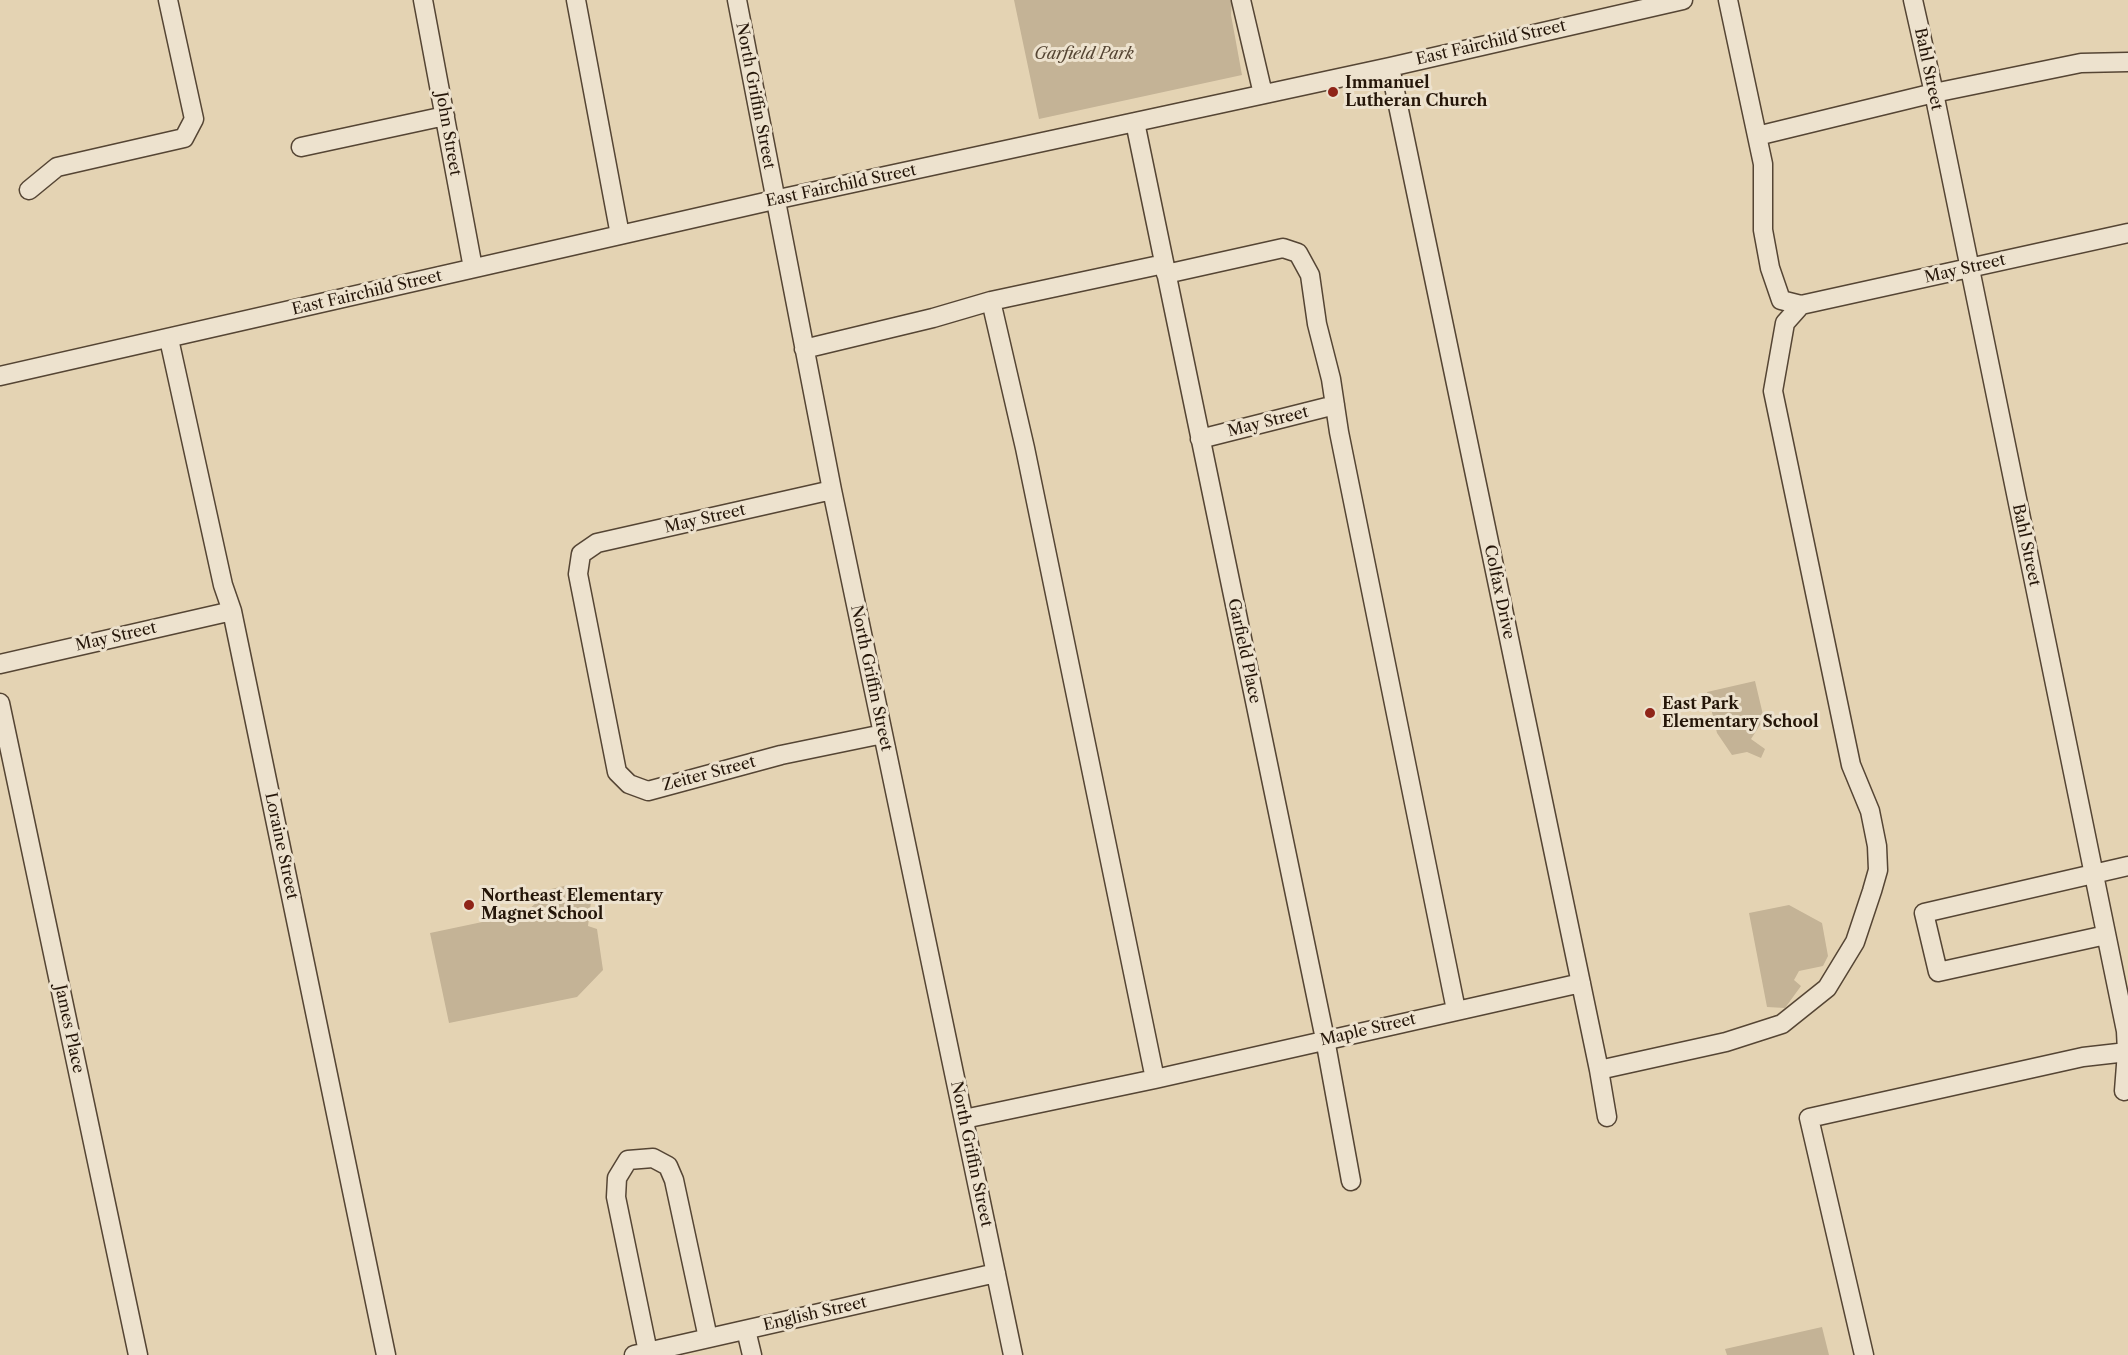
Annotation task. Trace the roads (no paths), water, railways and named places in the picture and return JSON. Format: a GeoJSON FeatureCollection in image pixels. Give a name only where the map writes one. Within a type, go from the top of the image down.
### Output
{"type":"FeatureCollection","features":[{"type":"Feature","properties":{"kind":"street"},"geometry":{"type":"LineString","coordinates":[[29,190],[57,166],[184,138],[194,119],[168,0]]}},
{"type":"Feature","properties":{"kind":"street","name":"John Street"},"geometry":{"type":"LineString","coordinates":[[423,0],[473,268]]}},
{"type":"Feature","properties":{"kind":"street"},"geometry":{"type":"LineString","coordinates":[[576,0],[620,235]]}},
{"type":"Feature","properties":{"kind":"street","name":"North Griffin Street"},"geometry":{"type":"LineString","coordinates":[[737,0],[832,490],[1013,1355]]}},
{"type":"Feature","properties":{"kind":"street"},"geometry":{"type":"LineString","coordinates":[[1241,0],[1263,94]]}},
{"type":"Feature","properties":{"kind":"street","name":"East Fairchild Street"},"geometry":{"type":"LineString","coordinates":[[0,376],[774,200],[1390,67],[1683,0]]}},
{"type":"Feature","properties":{"kind":"street"},"geometry":{"type":"LineString","coordinates":[[1599,1070],[1726,1042],[1782,1024],[1827,988],[1855,942],[1878,870],[1877,846],[1870,812],[1851,765],[1773,392],[1785,323],[1801,305],[1780,300],[1770,268],[1763,230],[1763,164],[1728,0]]}},
{"type":"Feature","properties":{"kind":"street","name":"Bahl Street"},"geometry":{"type":"LineString","coordinates":[[1913,0],[2126,1031],[2124,1091]]}},
{"type":"Feature","properties":{"kind":"street"},"geometry":{"type":"LineString","coordinates":[[1757,136],[1934,93],[2081,63],[2128,62]]}},
{"type":"Feature","properties":{"kind":"street","name":"Colfax Drive"},"geometry":{"type":"LineString","coordinates":[[1390,67],[1607,1117]]}},
{"type":"Feature","properties":{"kind":"street"},"geometry":{"type":"LineString","coordinates":[[301,147],[445,116]]}},
{"type":"Feature","properties":{"kind":"street","name":"Garfield Place"},"geometry":{"type":"LineString","coordinates":[[1135,122],[1325,1039],[1351,1181]]}},
{"type":"Feature","properties":{"kind":"street","name":"May Street"},"geometry":{"type":"LineString","coordinates":[[1801,305],[2128,233]]}},
{"type":"Feature","properties":{"kind":"street"},"geometry":{"type":"LineString","coordinates":[[804,349],[933,318],[991,301],[1283,248],[1298,253],[1310,274],[1317,324],[1331,379],[1456,1010]]}},
{"type":"Feature","properties":{"kind":"street"},"geometry":{"type":"LineString","coordinates":[[991,301],[1027,459],[1155,1078]]}},
{"type":"Feature","properties":{"kind":"street","name":"Loraine Street"},"geometry":{"type":"LineString","coordinates":[[169,339],[223,585],[232,611],[386,1355]]}},
{"type":"Feature","properties":{"kind":"street","name":"May Street"},"geometry":{"type":"LineString","coordinates":[[1200,439],[1335,405]]}},
{"type":"Feature","properties":{"kind":"street","name":"May Street"},"geometry":{"type":"LineString","coordinates":[[580,554],[597,543],[832,490]]}},
{"type":"Feature","properties":{"kind":"street","name":"Zeiter Street"},"geometry":{"type":"LineString","coordinates":[[580,554],[578,574],[617,772],[629,784],[648,790],[782,755],[883,734]]}},
{"type":"Feature","properties":{"kind":"street","name":"May Street"},"geometry":{"type":"LineString","coordinates":[[0,664],[232,611]]}},
{"type":"Feature","properties":{"kind":"street","name":"James Place"},"geometry":{"type":"LineString","coordinates":[[0,703],[138,1355]]}},
{"type":"Feature","properties":{"kind":"street"},"geometry":{"type":"LineString","coordinates":[[2106,935],[1938,972],[1924,913],[2128,866]]}},
{"type":"Feature","properties":{"kind":"street","name":"Maple Street"},"geometry":{"type":"LineString","coordinates":[[964,1119],[1581,983]]}},
{"type":"Feature","properties":{"kind":"street"},"geometry":{"type":"LineString","coordinates":[[1864,1355],[1809,1118],[2083,1057],[2127,1052]]}},
{"type":"Feature","properties":{"kind":"street"},"geometry":{"type":"LineString","coordinates":[[641,1353],[616,1197],[617,1178],[628,1160],[653,1158],[668,1166],[674,1180],[708,1338]]}},
{"type":"Feature","properties":{"kind":"street","name":"English Street"},"geometry":{"type":"LineString","coordinates":[[641,1353],[996,1273]]}},
{"type":"Feature","properties":{"kind":"street"},"geometry":{"type":"LineString","coordinates":[[746,1330],[752,1355]]}},
{"type":"Feature","properties":{"kind":"place","name":"Immanuel Lutheran Church"},"geometry":{"type":"Point","coordinates":[1333,92]}},
{"type":"Feature","properties":{"kind":"place","name":"East Park Elementary School"},"geometry":{"type":"Point","coordinates":[1650,713]}},
{"type":"Feature","properties":{"kind":"place","name":"Northeast Elementary Magnet School"},"geometry":{"type":"Point","coordinates":[469,905]}},
{"type":"Feature","properties":{"kind":"park label","name":"Garfield Park"},"geometry":{"type":"Point","coordinates":[1084,54]}}]}
